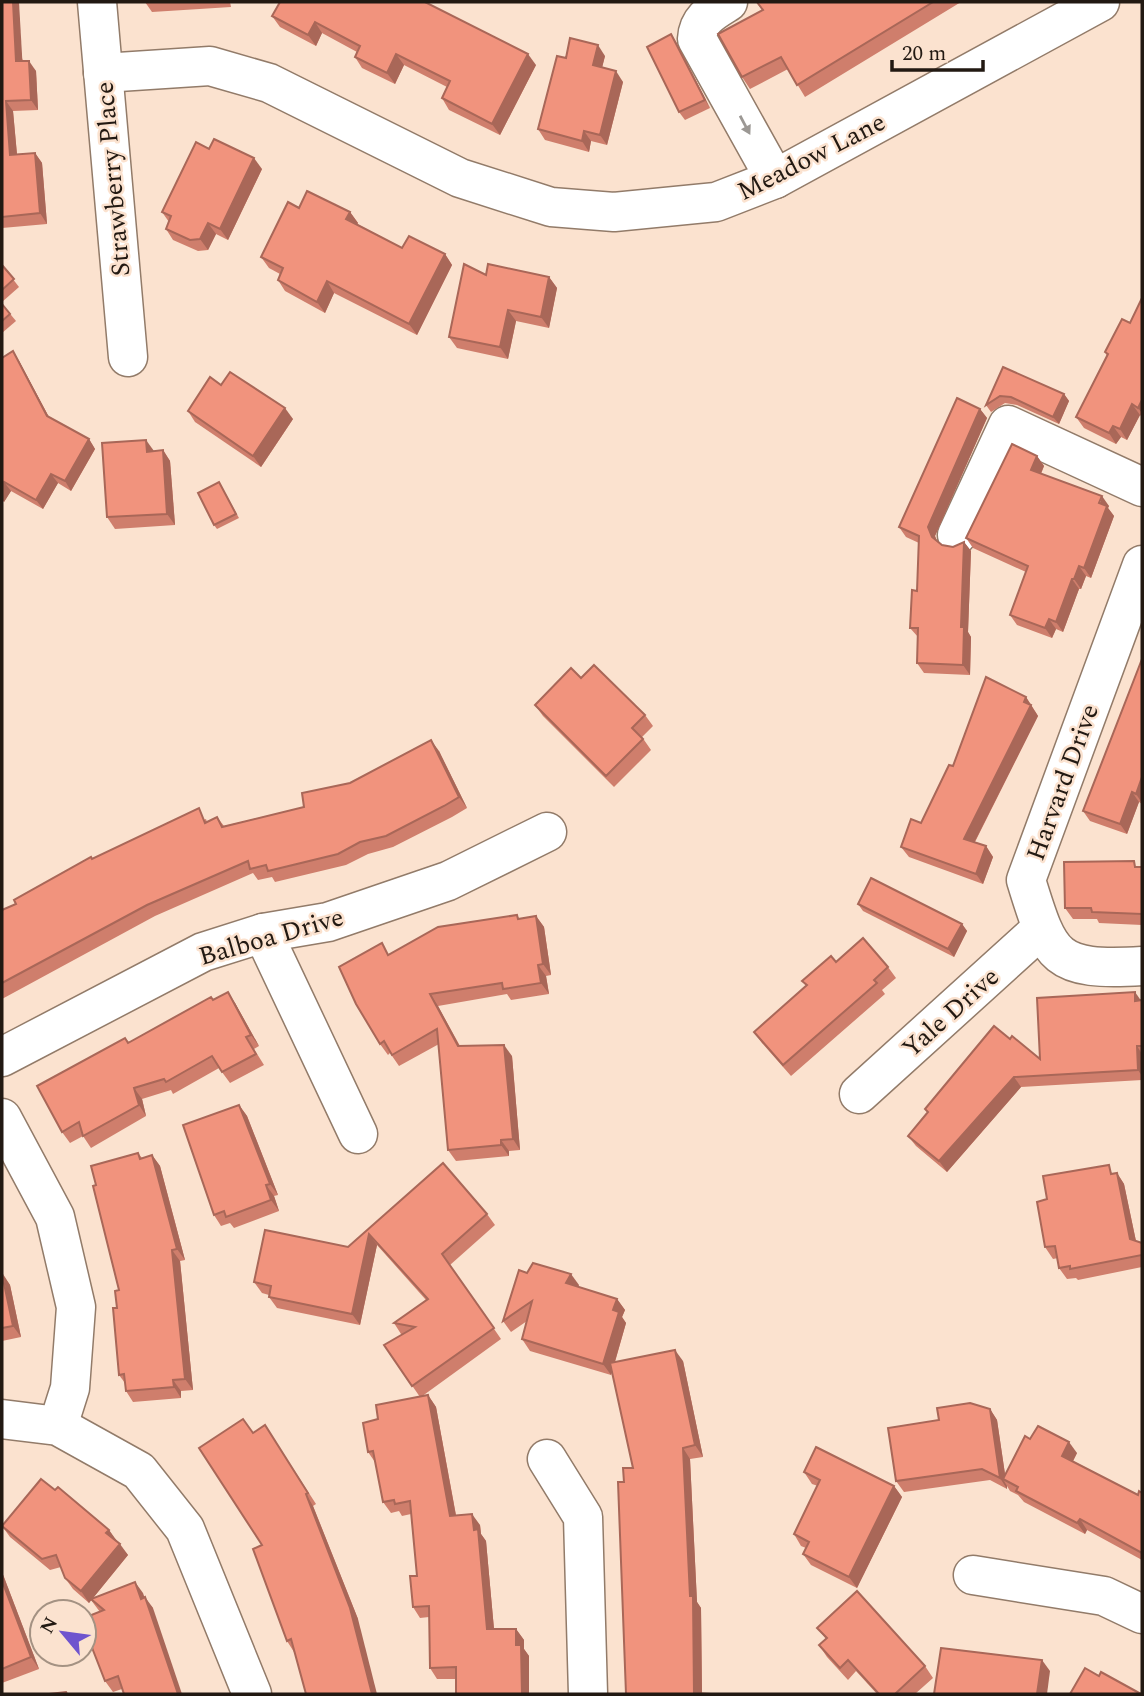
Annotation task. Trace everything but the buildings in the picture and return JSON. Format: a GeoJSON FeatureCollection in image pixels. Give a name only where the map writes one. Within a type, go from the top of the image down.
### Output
{"type":"FeatureCollection","features":[{"type":"Feature","properties":{"kind":"street","name":"Strawberry Place"},"geometry":{"type":"LineString","coordinates":[[97,2],[128,357]]}},
{"type":"Feature","properties":{"kind":"street"},"geometry":{"type":"LineString","coordinates":[[728,2],[707,15],[697,28],[697,39],[775,179]]}},
{"type":"Feature","properties":{"kind":"street","name":"Meadow Lane"},"geometry":{"type":"LineString","coordinates":[[103,73],[210,66],[269,83],[460,178],[551,207],[614,212],[716,202],[775,179],[1100,2]]}},
{"type":"Feature","properties":{"kind":"street"},"geometry":{"type":"LineString","coordinates":[[957,535],[1008,425],[1142,487]]}},
{"type":"Feature","properties":{"kind":"street","name":"Harvard Drive"},"geometry":{"type":"LineString","coordinates":[[1142,565],[1026,880],[1041,929],[1053,951],[1076,964],[1105,968],[1142,966]]}},
{"type":"Feature","properties":{"kind":"street","name":"Balboa Drive"},"geometry":{"type":"LineString","coordinates":[[2,1057],[202,952],[263,933],[328,922],[448,881],[547,832]]}},
{"type":"Feature","properties":{"kind":"street","name":"Yale Drive"},"geometry":{"type":"LineString","coordinates":[[859,1094],[1041,929]]}},
{"type":"Feature","properties":{"kind":"street"},"geometry":{"type":"LineString","coordinates":[[263,933],[358,1134]]}},
{"type":"Feature","properties":{"kind":"street"},"geometry":{"type":"LineString","coordinates":[[2,1118],[55,1217],[76,1307],[70,1388],[58,1426]]}},
{"type":"Feature","properties":{"kind":"street"},"geometry":{"type":"LineString","coordinates":[[2,1419],[58,1426],[139,1471],[185,1529],[252,1694]]}},
{"type":"Feature","properties":{"kind":"street"},"geometry":{"type":"LineString","coordinates":[[547,1459],[583,1517],[588,1694]]}},
{"type":"Feature","properties":{"kind":"street"},"geometry":{"type":"LineString","coordinates":[[972,1575],[1104,1595],[1142,1614]]}}]}
